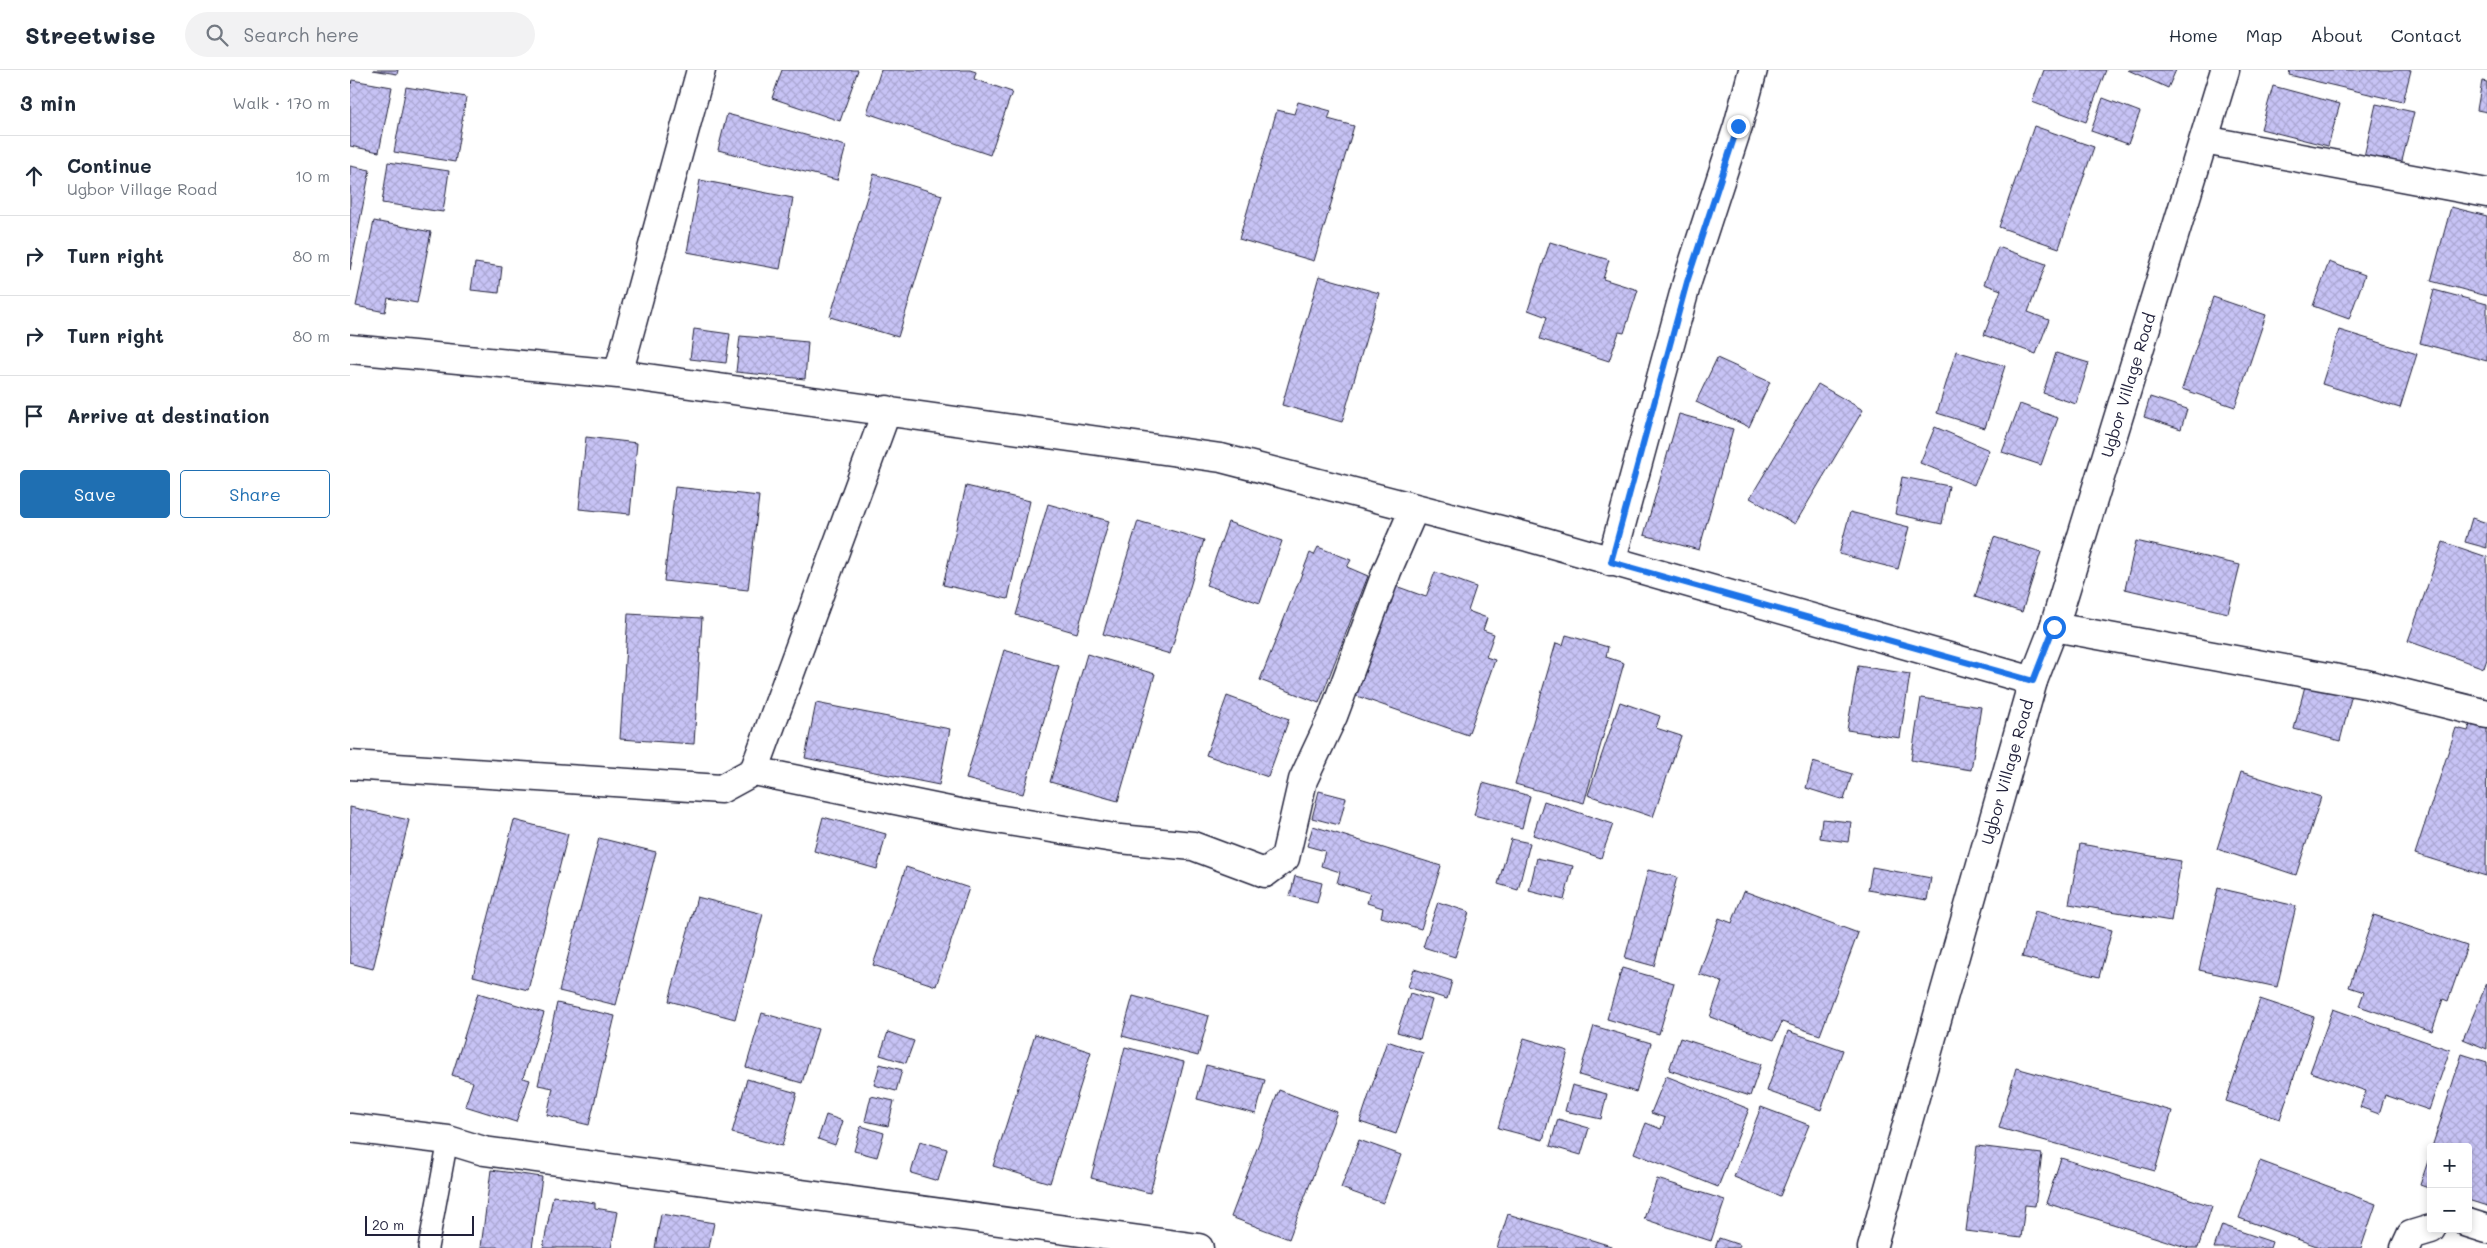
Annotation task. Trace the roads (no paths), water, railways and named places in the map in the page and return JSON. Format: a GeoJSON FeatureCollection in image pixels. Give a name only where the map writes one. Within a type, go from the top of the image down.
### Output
{"type":"FeatureCollection","features":[{"type":"Feature","properties":{"kind":"street"},"geometry":{"type":"LineString","coordinates":[[618,374],[699,70]]}},
{"type":"Feature","properties":{"kind":"street"},"geometry":{"type":"LineString","coordinates":[[1611,562],[1687,282],[1738,126],[1753,70]]}},
{"type":"Feature","properties":{"kind":"street","name":"Ugbor Village Road"},"geometry":{"type":"LineString","coordinates":[[1872,1248],[2033,681],[2054,627],[2225,70]]}},
{"type":"Feature","properties":{"kind":"street"},"geometry":{"type":"LineString","coordinates":[[2204,140],[2487,193]]}},
{"type":"Feature","properties":{"kind":"street"},"geometry":{"type":"LineString","coordinates":[[350,349],[618,374],[1221,458],[1528,537],[2033,681]]}},
{"type":"Feature","properties":{"kind":"street"},"geometry":{"type":"LineString","coordinates":[[754,771],[887,410]]}},
{"type":"Feature","properties":{"kind":"street"},"geometry":{"type":"LineString","coordinates":[[350,764],[721,789],[754,771],[958,813],[1120,839],[1193,846],[1265,873],[1284,858],[1303,780],[1332,716],[1387,571],[1414,509]]}},
{"type":"Feature","properties":{"kind":"street"},"geometry":{"type":"LineString","coordinates":[[2054,627],[2366,684],[2487,714]]}},
{"type":"Feature","properties":{"kind":"street"},"geometry":{"type":"LineString","coordinates":[[350,1128],[448,1140],[484,1151],[1199,1248]]}},
{"type":"Feature","properties":{"kind":"street"},"geometry":{"type":"LineString","coordinates":[[2472,1224],[2487,1229]]}},
{"type":"Feature","properties":{"kind":"street"},"geometry":{"type":"LineString","coordinates":[[2405,1248],[2411,1234],[2427,1230]]}},
{"type":"Feature","properties":{"kind":"lane"},"geometry":{"type":"LineString","coordinates":[[428,1248],[448,1140]]}}]}
